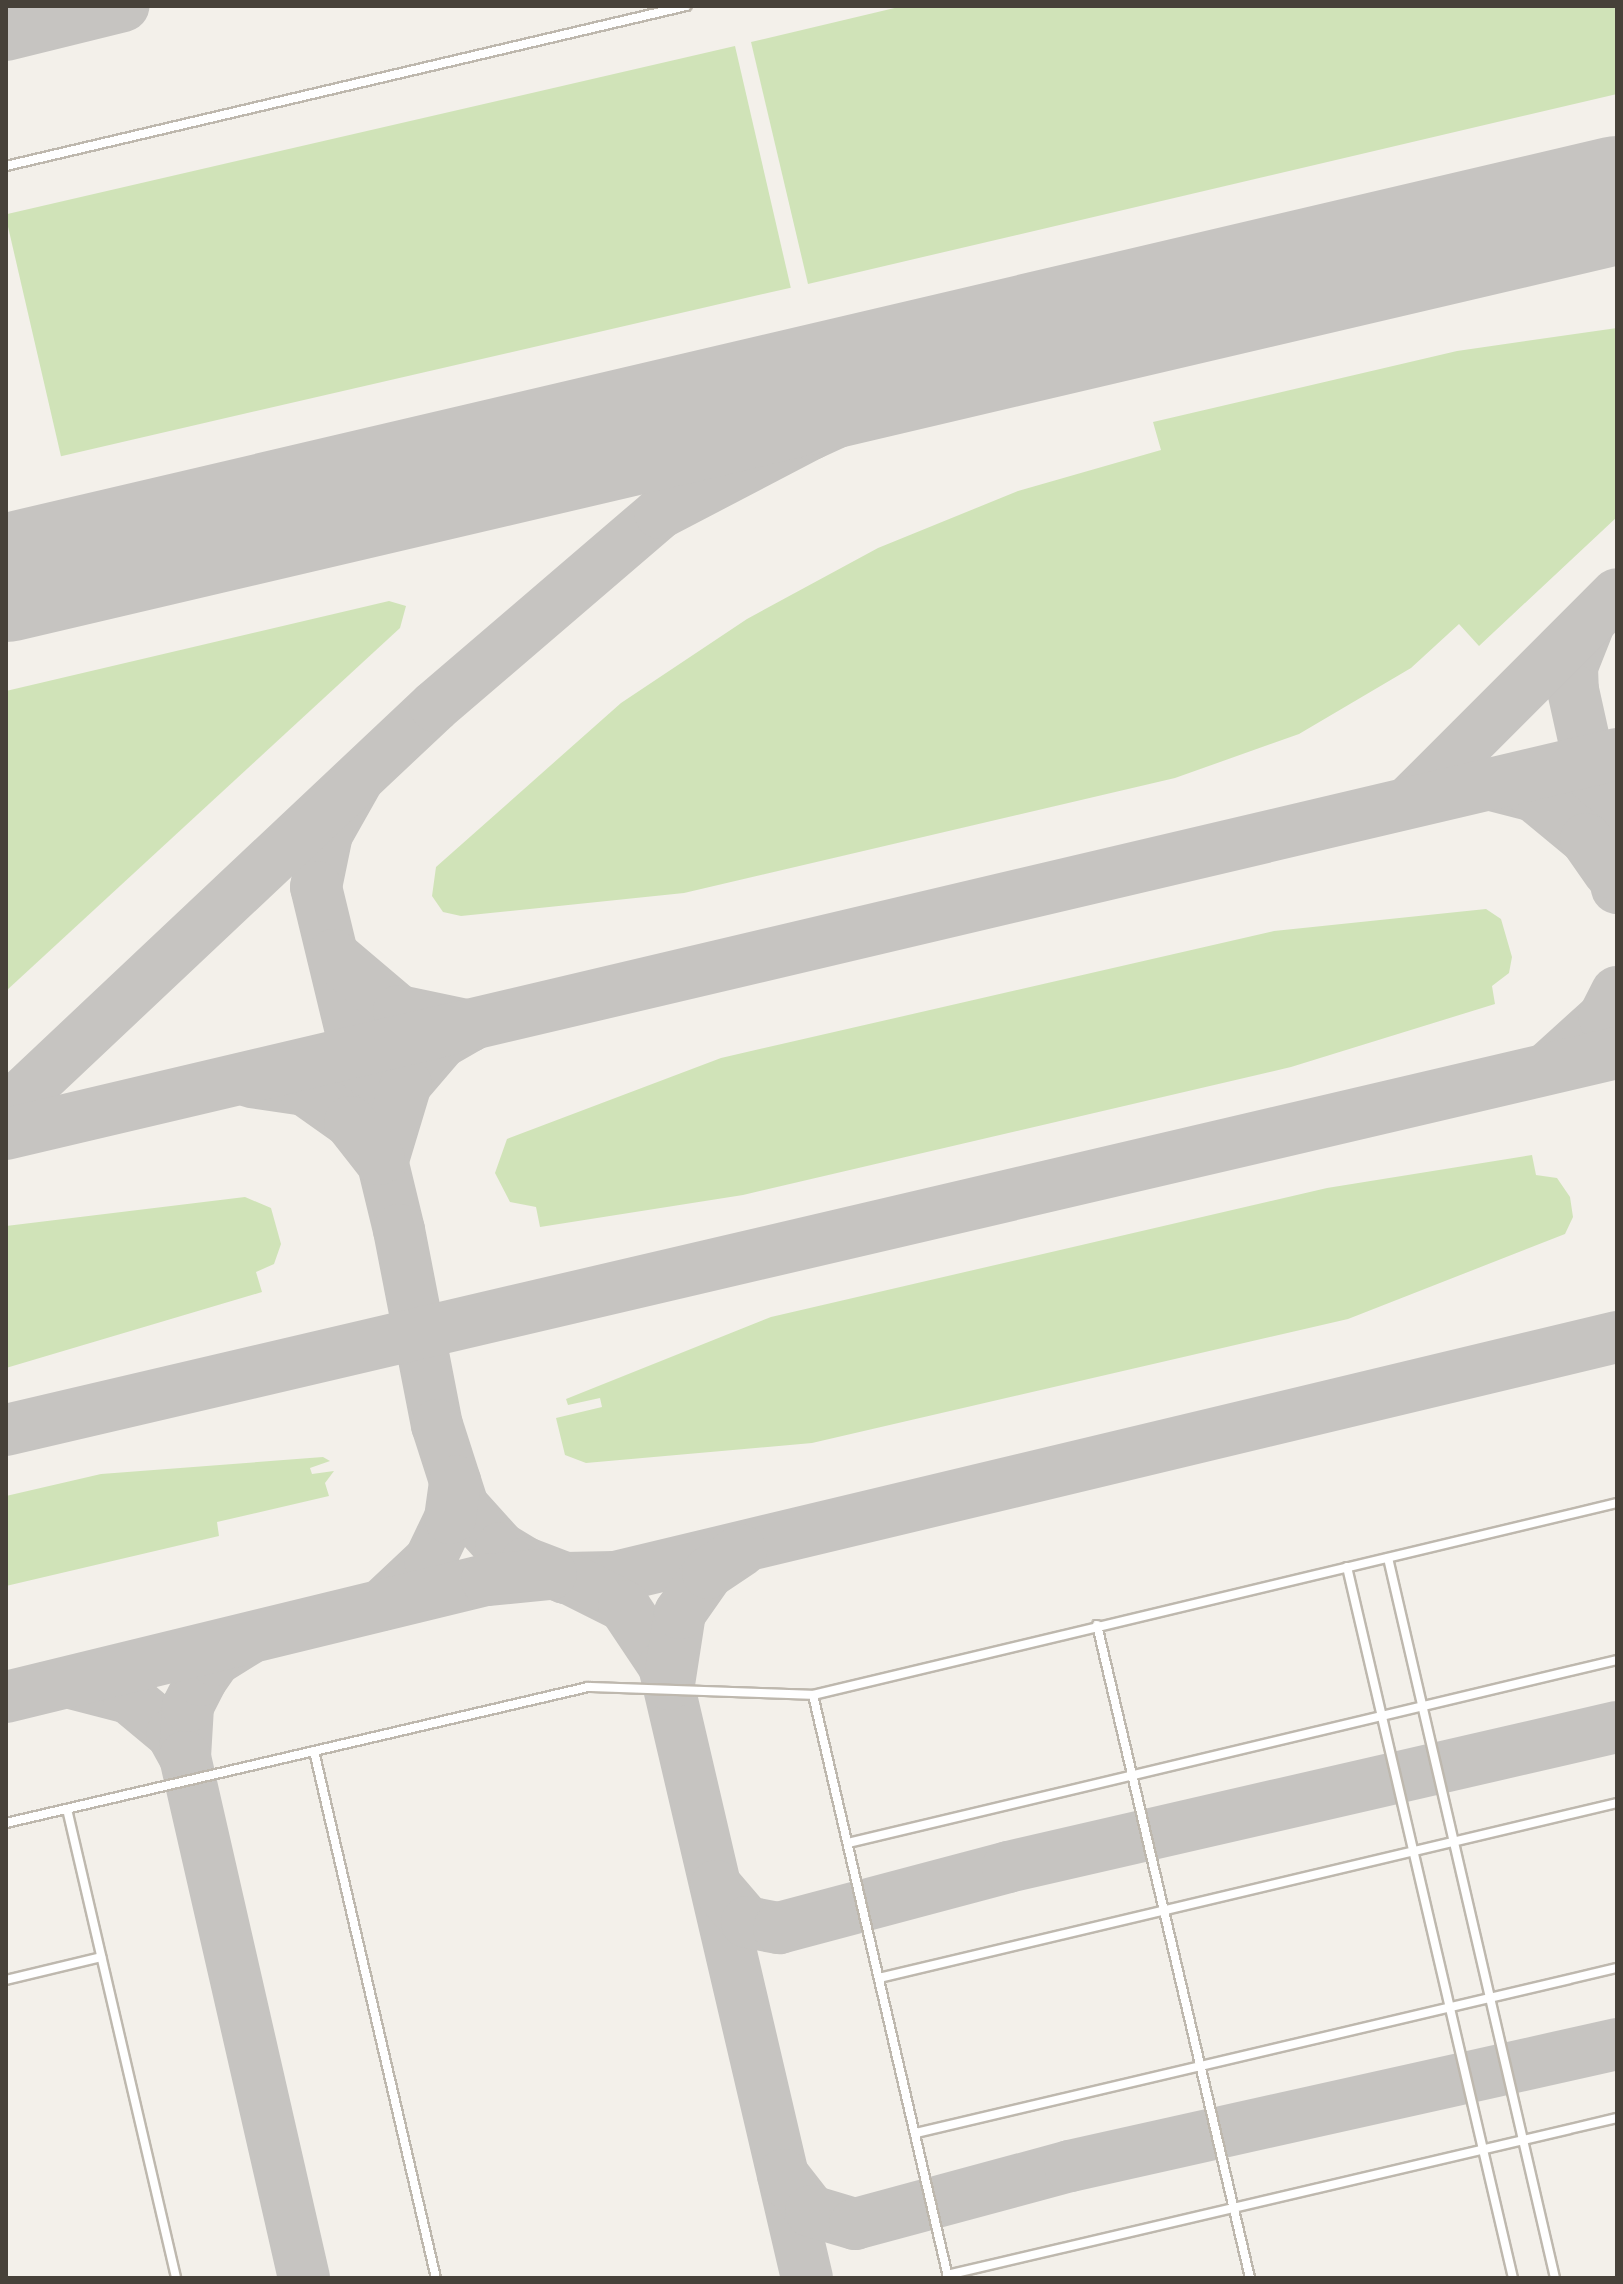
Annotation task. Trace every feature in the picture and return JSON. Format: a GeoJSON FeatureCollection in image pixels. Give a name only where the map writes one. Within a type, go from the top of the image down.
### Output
{"type":"FeatureCollection","features":[{"type":"Feature","properties":{"kind":"lane"},"geometry":{"type":"LineString","coordinates":[[6,166],[686,6]]}},
{"type":"Feature","properties":{"kind":"lane"},"geometry":{"type":"LineString","coordinates":[[6,1823],[588,1687],[813,1695],[1617,1503]]}},
{"type":"Feature","properties":{"kind":"lane"},"geometry":{"type":"LineString","coordinates":[[1388,1558],[1424,1705],[1452,1841],[1493,1997],[1555,2278]]}},
{"type":"Feature","properties":{"kind":"lane"},"geometry":{"type":"LineString","coordinates":[[1347,1567],[1385,1713],[1488,2150],[1513,2278]]}},
{"type":"Feature","properties":{"kind":"lane"},"geometry":{"type":"LineString","coordinates":[[1097,1625],[1250,2278]]}},
{"type":"Feature","properties":{"kind":"lane"},"geometry":{"type":"LineString","coordinates":[[848,1843],[1617,1660]]}},
{"type":"Feature","properties":{"kind":"lane"},"geometry":{"type":"LineString","coordinates":[[813,1695],[947,2276],[1617,2118]]}},
{"type":"Feature","properties":{"kind":"lane"},"geometry":{"type":"LineString","coordinates":[[314,1751],[436,2278]]}},
{"type":"Feature","properties":{"kind":"lane"},"geometry":{"type":"LineString","coordinates":[[879,1978],[1617,1803]]}},
{"type":"Feature","properties":{"kind":"lane"},"geometry":{"type":"LineString","coordinates":[[67,1809],[176,2278]]}},
{"type":"Feature","properties":{"kind":"lane"},"geometry":{"type":"LineString","coordinates":[[6,1980],[101,1957]]}},
{"type":"Feature","properties":{"kind":"lane"},"geometry":{"type":"LineString","coordinates":[[916,2133],[1617,1968]]}},
{"type":"Feature","properties":{"kind":"green space"},"geometry":{"type":"Polygon","coordinates":[[[903,6],[1617,6],[1617,94],[808,284],[751,42],[903,6]]]}},
{"type":"Feature","properties":{"kind":"green space"},"geometry":{"type":"Polygon","coordinates":[[[735,46],[791,288],[61,456],[6,214],[735,46]]]}},
{"type":"Feature","properties":{"kind":"green space"},"geometry":{"type":"Polygon","coordinates":[[[1617,328],[1617,517],[1479,646],[1459,624],[1411,668],[1299,734],[1175,778],[684,893],[461,916],[443,912],[432,896],[436,867],[621,703],[747,619],[878,548],[1018,491],[1161,450],[1153,422],[1457,351],[1617,328]]]}},
{"type":"Feature","properties":{"kind":"green space"},"geometry":{"type":"Polygon","coordinates":[[[389,601],[406,606],[400,628],[6,991],[6,691],[389,601]]]}},
{"type":"Feature","properties":{"kind":"green space"},"geometry":{"type":"Polygon","coordinates":[[[1486,909],[1501,919],[1512,957],[1509,973],[1492,986],[1495,1004],[1291,1067],[743,1195],[540,1227],[536,1207],[510,1202],[495,1173],[507,1139],[721,1058],[1274,931],[1486,909]]]}},
{"type":"Feature","properties":{"kind":"green space"},"geometry":{"type":"Polygon","coordinates":[[[1532,1155],[1536,1175],[1557,1178],[1570,1197],[1573,1217],[1565,1234],[1348,1319],[812,1443],[586,1463],[565,1455],[556,1418],[602,1407],[600,1398],[568,1405],[566,1399],[771,1317],[1327,1188],[1532,1155]]]}},
{"type":"Feature","properties":{"kind":"green space"},"geometry":{"type":"Polygon","coordinates":[[[245,1197],[271,1208],[281,1244],[274,1264],[256,1272],[262,1292],[6,1368],[6,1226],[245,1197]]]}},
{"type":"Feature","properties":{"kind":"green space"},"geometry":{"type":"Polygon","coordinates":[[[323,1457],[330,1461],[310,1468],[312,1474],[334,1471],[325,1483],[329,1496],[217,1522],[219,1536],[6,1586],[6,1496],[101,1474],[323,1457]]]}},
{"type":"Feature","properties":{"kind":"taxiway"},"geometry":{"type":"LineString","coordinates":[[6,35],[123,6]]}},
{"type":"Feature","properties":{"kind":"taxiway"},"geometry":{"type":"LineString","coordinates":[[1488,229],[1617,223]]}},
{"type":"Feature","properties":{"kind":"taxiway"},"geometry":{"type":"LineString","coordinates":[[6,1110],[435,706],[660,513],[811,434],[1023,337]]}},
{"type":"Feature","properties":{"kind":"taxiway"},"geometry":{"type":"LineString","coordinates":[[1411,800],[1617,594]]}},
{"type":"Feature","properties":{"kind":"taxiway"},"geometry":{"type":"LineString","coordinates":[[1589,624],[1572,667],[1573,690],[1617,888]]}},
{"type":"Feature","properties":{"kind":"taxiway"},"geometry":{"type":"LineString","coordinates":[[6,1134],[1617,754]]}},
{"type":"Feature","properties":{"kind":"taxiway"},"geometry":{"type":"LineString","coordinates":[[357,781],[327,834],[316,887],[399,1230],[437,1425],[463,1506],[501,1548],[526,1563],[565,1578],[615,1577],[1617,1337]]}},
{"type":"Feature","properties":{"kind":"taxiway"},"geometry":{"type":"LineString","coordinates":[[1484,783],[1534,796],[1586,839],[1609,872]]}},
{"type":"Feature","properties":{"kind":"taxiway"},"geometry":{"type":"LineString","coordinates":[[333,955],[399,1011],[470,1026],[441,1043],[406,1084],[384,1157]]}},
{"type":"Feature","properties":{"kind":"taxiway"},"geometry":{"type":"LineString","coordinates":[[1551,1065],[1604,1017],[1617,992]]}},
{"type":"Feature","properties":{"kind":"taxiway"},"geometry":{"type":"LineString","coordinates":[[6,1430],[1617,1053]]}},
{"type":"Feature","properties":{"kind":"taxiway"},"geometry":{"type":"LineString","coordinates":[[251,1082],[305,1090],[350,1122],[379,1159]]}},
{"type":"Feature","properties":{"kind":"taxiway"},"geometry":{"type":"LineString","coordinates":[[382,1605],[430,1560],[450,1518],[455,1481]]}},
{"type":"Feature","properties":{"kind":"taxiway"},"geometry":{"type":"LineString","coordinates":[[669,1684],[680,1613],[708,1573],[741,1551]]}},
{"type":"Feature","properties":{"kind":"taxiway"},"geometry":{"type":"LineString","coordinates":[[6,1697],[487,1580],[551,1574]]}},
{"type":"Feature","properties":{"kind":"taxiway"},"geometry":{"type":"LineString","coordinates":[[568,1578],[624,1606],[664,1666],[807,2278]]}},
{"type":"Feature","properties":{"kind":"taxiway"},"geometry":{"type":"LineString","coordinates":[[71,1683],[129,1698],[172,1734],[185,1757],[188,1706],[201,1680],[215,1660],[247,1640]]}},
{"type":"Feature","properties":{"kind":"taxiway"},"geometry":{"type":"LineString","coordinates":[[716,1886],[747,1922],[779,1928],[1008,1867],[1617,1727]]}},
{"type":"Feature","properties":{"kind":"taxiway"},"geometry":{"type":"LineString","coordinates":[[185,1757],[304,2278]]}},
{"type":"Feature","properties":{"kind":"taxiway"},"geometry":{"type":"LineString","coordinates":[[783,2175],[811,2211],[855,2224],[1070,2166],[1617,2044]]}},
{"type":"Feature","properties":{"kind":"runway"},"geometry":{"type":"LineString","coordinates":[[6,578],[1617,200]]}}]}
